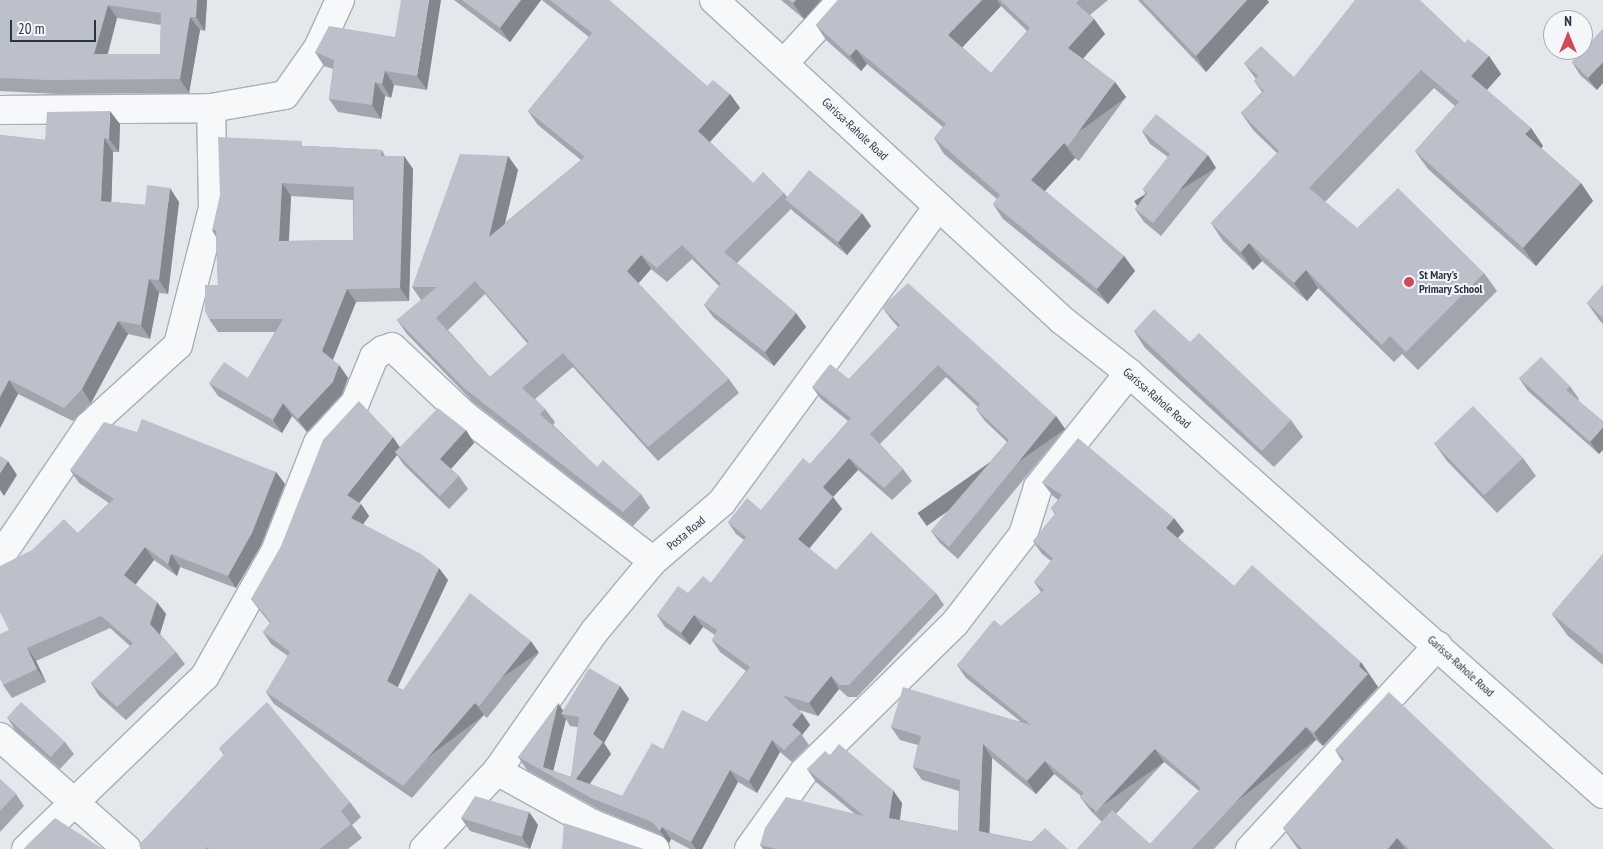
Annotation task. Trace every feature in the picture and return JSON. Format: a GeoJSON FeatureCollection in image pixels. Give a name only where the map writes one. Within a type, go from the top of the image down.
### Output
{"type":"FeatureCollection","features":[{"type":"Feature","properties":{"kind":"street"},"geometry":{"type":"LineString","coordinates":[[0,110],[211,108],[285,95],[318,48],[340,0]]}},
{"type":"Feature","properties":{"kind":"street","name":"Garissa-Rahole Road"},"geometry":{"type":"LineString","coordinates":[[714,0],[1063,321],[1129,372],[1438,645],[1603,794]]}},
{"type":"Feature","properties":{"kind":"street"},"geometry":{"type":"LineString","coordinates":[[784,63],[842,0]]}},
{"type":"Feature","properties":{"kind":"street"},"geometry":{"type":"LineString","coordinates":[[0,557],[89,426],[178,345],[213,208],[211,108]]}},
{"type":"Feature","properties":{"kind":"street","name":"Posta Road"},"geometry":{"type":"LineString","coordinates":[[424,849],[497,771],[594,632],[653,561],[722,502],[938,207]]}},
{"type":"Feature","properties":{"kind":"street"},"geometry":{"type":"LineString","coordinates":[[26,849],[71,801],[205,676],[275,552],[318,443],[355,403],[374,357],[383,350],[392,347],[463,414],[653,561]]}},
{"type":"Feature","properties":{"kind":"street"},"geometry":{"type":"LineString","coordinates":[[749,849],[804,772],[955,622],[1023,535],[1038,486],[1129,372]]}},
{"type":"Feature","properties":{"kind":"street"},"geometry":{"type":"LineString","coordinates":[[1250,849],[1438,645]]}},
{"type":"Feature","properties":{"kind":"street"},"geometry":{"type":"LineString","coordinates":[[0,737],[127,849]]}},
{"type":"Feature","properties":{"kind":"street"},"geometry":{"type":"LineString","coordinates":[[497,771],[593,824],[655,849]]}},
{"type":"Feature","properties":{"kind":"building"},"geometry":{"type":"Polygon","coordinates":[[[0,0],[197,0],[196,17],[190,17],[180,79],[48,80],[0,78],[0,0]],[[108,5],[94,54],[160,54],[161,13],[108,5]]]}},
{"type":"Feature","properties":{"kind":"building"},"geometry":{"type":"Polygon","coordinates":[[[401,0],[429,0],[417,76],[385,71],[382,84],[375,82],[372,105],[329,99],[334,60],[315,52],[329,26],[395,37],[401,0]]]}},
{"type":"Feature","properties":{"kind":"building"},"geometry":{"type":"Polygon","coordinates":[[[462,0],[521,0],[500,28],[462,0]]]}},
{"type":"Feature","properties":{"kind":"building"},"geometry":{"type":"Polygon","coordinates":[[[550,0],[609,0],[707,86],[713,80],[730,94],[698,131],[753,183],[763,172],[784,193],[724,252],[796,313],[765,352],[704,305],[721,284],[682,245],[657,268],[641,255],[627,271],[729,379],[648,447],[563,353],[522,388],[545,409],[540,414],[597,467],[603,460],[641,494],[623,512],[464,388],[397,320],[437,287],[412,287],[460,154],[508,156],[489,237],[585,157],[528,111],[592,33],[550,0]],[[475,281],[436,318],[490,377],[529,342],[475,281]]]}},
{"type":"Feature","properties":{"kind":"building"},"geometry":{"type":"Polygon","coordinates":[[[838,0],[982,0],[948,35],[991,73],[1030,28],[1000,0],[1079,0],[1076,3],[1094,19],[1068,48],[1115,82],[1068,146],[1064,143],[1031,180],[1124,256],[1097,289],[993,204],[1000,195],[934,138],[946,124],[856,49],[850,56],[816,25],[838,0]]]}},
{"type":"Feature","properties":{"kind":"building"},"geometry":{"type":"Polygon","coordinates":[[[1142,0],[1247,0],[1196,56],[1142,0]]]}},
{"type":"Feature","properties":{"kind":"building"},"geometry":{"type":"Polygon","coordinates":[[[1355,0],[1420,0],[1465,43],[1468,39],[1489,56],[1471,76],[1531,128],[1525,134],[1581,183],[1523,248],[1415,151],[1459,102],[1421,70],[1309,188],[1357,228],[1398,188],[1484,273],[1406,352],[1390,336],[1382,345],[1306,270],[1294,283],[1249,243],[1241,252],[1211,223],[1279,151],[1241,113],[1264,91],[1254,81],[1258,76],[1244,63],[1261,46],[1294,77],[1355,0]]]}},
{"type":"Feature","properties":{"kind":"building"},"geometry":{"type":"Polygon","coordinates":[[[1603,29],[1603,62],[1588,78],[1572,62],[1574,60],[1593,60],[1593,40],[1603,29]]]}},
{"type":"Feature","properties":{"kind":"building"},"geometry":{"type":"Polygon","coordinates":[[[110,111],[109,139],[104,138],[101,201],[145,205],[147,185],[170,188],[159,280],[149,279],[141,325],[118,321],[82,389],[64,408],[9,380],[0,397],[0,135],[45,140],[47,112],[110,111]]]}},
{"type":"Feature","properties":{"kind":"building"},"geometry":{"type":"Polygon","coordinates":[[[1156,114],[1208,155],[1153,223],[1135,209],[1147,193],[1143,189],[1170,154],[1142,131],[1156,114]]]}},
{"type":"Feature","properties":{"kind":"building"},"geometry":{"type":"Polygon","coordinates":[[[218,137],[302,141],[302,146],[382,150],[381,156],[404,156],[400,288],[347,289],[322,351],[339,365],[333,382],[298,419],[283,403],[273,420],[209,383],[224,362],[248,378],[283,319],[209,319],[205,311],[205,285],[218,285],[216,230],[212,230],[220,195],[218,137]],[[282,183],[279,241],[353,240],[354,187],[282,183]]]}},
{"type":"Feature","properties":{"kind":"building"},"geometry":{"type":"Polygon","coordinates":[[[809,170],[862,213],[838,242],[785,200],[809,170]]]}},
{"type":"Feature","properties":{"kind":"building"},"geometry":{"type":"Polygon","coordinates":[[[908,283],[1056,416],[949,547],[931,531],[1009,440],[976,409],[980,404],[938,365],[870,434],[903,469],[884,488],[849,458],[823,487],[833,497],[798,539],[836,570],[871,532],[936,593],[849,685],[840,685],[831,676],[809,703],[782,695],[802,713],[792,725],[801,733],[784,750],[772,740],[749,781],[730,770],[691,842],[662,827],[660,831],[652,822],[591,798],[518,757],[558,703],[543,767],[571,777],[579,717],[561,714],[589,668],[620,686],[593,734],[603,742],[576,779],[622,796],[652,743],[663,749],[682,710],[707,722],[750,667],[712,640],[717,630],[694,615],[681,633],[657,615],[678,586],[688,593],[703,576],[711,583],[746,537],[728,522],[747,498],[761,510],[803,458],[810,464],[851,418],[812,387],[830,364],[849,379],[900,325],[882,307],[908,283]]]}},
{"type":"Feature","properties":{"kind":"building"},"geometry":{"type":"Polygon","coordinates":[[[1603,285],[1603,318],[1587,303],[1603,285]]]}},
{"type":"Feature","properties":{"kind":"building"},"geometry":{"type":"Polygon","coordinates":[[[1154,309],[1190,342],[1199,333],[1291,420],[1262,451],[1134,331],[1154,309]]]}},
{"type":"Feature","properties":{"kind":"building"},"geometry":{"type":"Polygon","coordinates":[[[1541,357],[1570,386],[1566,390],[1603,421],[1603,427],[1590,442],[1519,378],[1541,357]]]}},
{"type":"Feature","properties":{"kind":"building"},"geometry":{"type":"Polygon","coordinates":[[[359,401],[393,437],[347,495],[361,504],[351,518],[421,554],[439,568],[387,681],[403,690],[470,593],[531,641],[479,706],[475,703],[403,786],[266,692],[290,652],[263,632],[271,622],[251,599],[281,546],[323,440],[359,401]]]}},
{"type":"Feature","properties":{"kind":"building"},"geometry":{"type":"Polygon","coordinates":[[[1473,406],[1523,458],[1484,495],[1434,444],[1473,406]]]}},
{"type":"Feature","properties":{"kind":"building"},"geometry":{"type":"Polygon","coordinates":[[[438,408],[466,430],[440,459],[459,476],[440,496],[395,452],[438,408]]]}},
{"type":"Feature","properties":{"kind":"building"},"geometry":{"type":"Polygon","coordinates":[[[142,419],[276,472],[252,533],[228,576],[171,554],[168,564],[145,547],[124,575],[157,602],[150,624],[176,652],[117,707],[91,683],[133,643],[101,616],[27,648],[37,669],[3,685],[0,679],[0,634],[9,630],[0,612],[0,566],[32,550],[64,519],[78,533],[114,499],[70,470],[104,422],[137,432],[142,419]]]}},
{"type":"Feature","properties":{"kind":"building"},"geometry":{"type":"Polygon","coordinates":[[[1078,438],[1174,518],[1166,528],[1234,586],[1252,565],[1361,662],[1359,666],[1368,674],[1314,733],[1306,727],[1192,849],[1077,849],[1112,810],[1150,844],[1201,788],[1155,749],[1096,812],[1080,797],[1084,793],[1045,761],[1027,781],[983,744],[979,831],[1031,842],[1045,828],[1068,849],[776,849],[760,845],[765,828],[786,797],[864,816],[807,769],[825,751],[830,755],[839,744],[893,790],[889,818],[958,831],[960,780],[913,767],[921,736],[891,727],[903,687],[1031,725],[957,665],[994,620],[1001,626],[1044,590],[1034,582],[1053,558],[1033,541],[1056,513],[1051,508],[1062,495],[1042,482],[1078,438]]]}},
{"type":"Feature","properties":{"kind":"building"},"geometry":{"type":"Polygon","coordinates":[[[0,456],[8,461],[0,473],[0,456]]]}},
{"type":"Feature","properties":{"kind":"building"},"geometry":{"type":"Polygon","coordinates":[[[1603,554],[1603,655],[1552,614],[1603,554]]]}},
{"type":"Feature","properties":{"kind":"building"},"geometry":{"type":"Polygon","coordinates":[[[1389,692],[1554,849],[1409,849],[1397,838],[1388,849],[1302,849],[1283,828],[1344,759],[1335,750],[1389,692]]]}},
{"type":"Feature","properties":{"kind":"building"},"geometry":{"type":"Polygon","coordinates":[[[21,702],[65,741],[51,757],[7,718],[21,702]]]}},
{"type":"Feature","properties":{"kind":"building"},"geometry":{"type":"Polygon","coordinates":[[[267,702],[350,802],[341,811],[351,824],[320,849],[209,849],[207,847],[205,849],[143,849],[139,845],[225,754],[219,748],[267,702]]]}},
{"type":"Feature","properties":{"kind":"building"},"geometry":{"type":"Polygon","coordinates":[[[0,779],[16,794],[0,811],[0,779]]]}},
{"type":"Feature","properties":{"kind":"building"},"geometry":{"type":"Polygon","coordinates":[[[475,796],[529,812],[522,837],[461,818],[475,796]]]}},
{"type":"Feature","properties":{"kind":"building"},"geometry":{"type":"Polygon","coordinates":[[[55,818],[103,849],[24,849],[55,818]]]}},
{"type":"Feature","properties":{"kind":"building"},"geometry":{"type":"Polygon","coordinates":[[[564,823],[644,849],[562,849],[564,823]]]}},
{"type":"Feature","properties":{"kind":"place","name":"St Mary's Primary School"},"geometry":{"type":"Point","coordinates":[1409,282]}}]}
